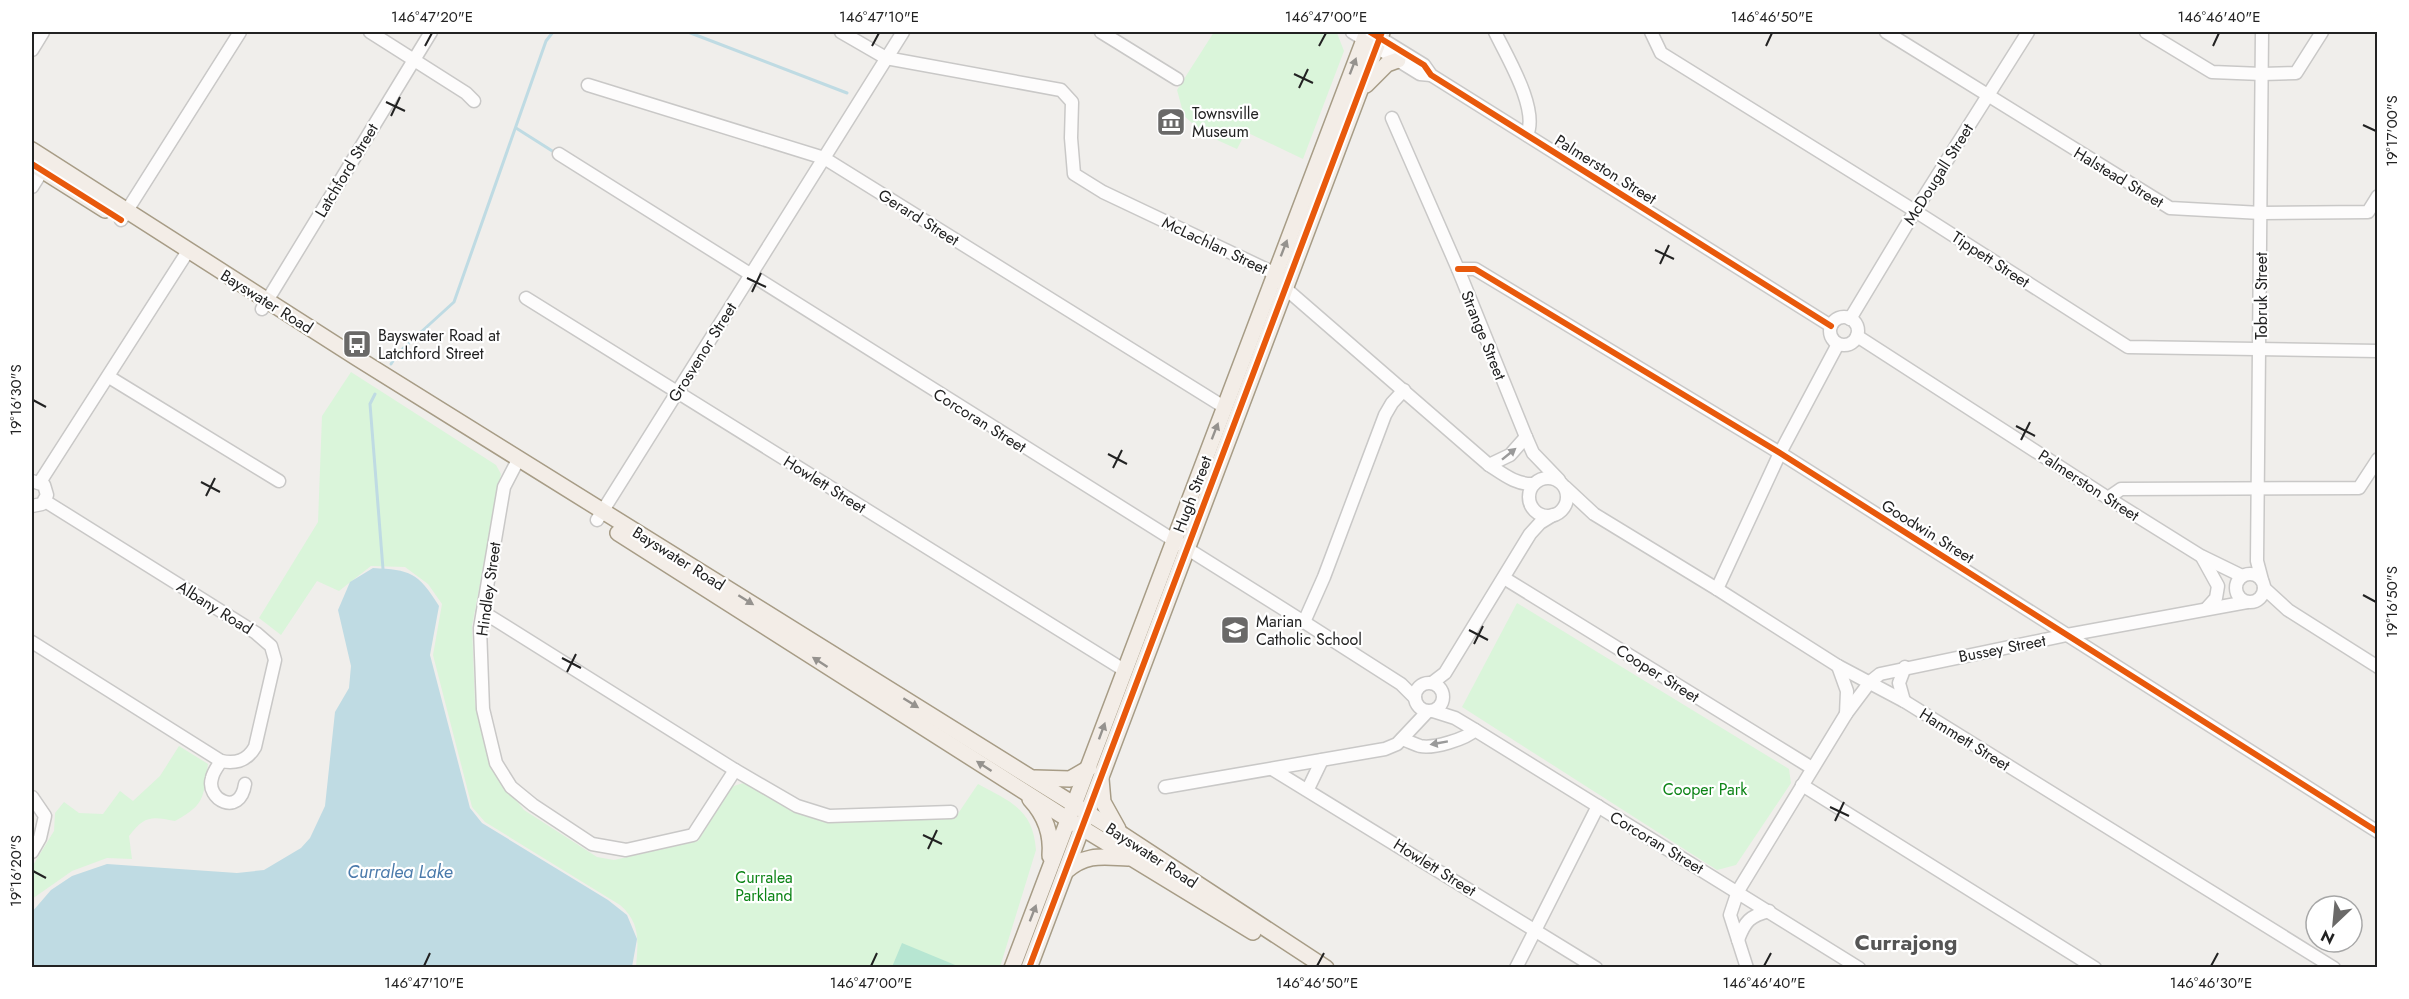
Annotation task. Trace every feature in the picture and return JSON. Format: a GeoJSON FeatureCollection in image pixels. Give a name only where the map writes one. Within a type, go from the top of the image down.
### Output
{"type":"FeatureCollection","features":[{"type":"Feature","properties":{"kind":"main road","name":"Hugh Street"},"geometry":{"type":"LineString","coordinates":[[1095,772],[1124,670],[1179,545],[1285,288],[1360,92],[1370,36]]}},
{"type":"Feature","properties":{"kind":"main road","name":"Hugh Street"},"geometry":{"type":"LineString","coordinates":[[1029,968],[1065,872],[1078,817],[1179,545],[1224,407],[1274,273],[1370,36]]}},
{"type":"Feature","properties":{"kind":"main road"},"geometry":{"type":"LineString","coordinates":[[1360,92],[1387,64],[1398,60]]}},
{"type":"Feature","properties":{"kind":"main road","name":"Bayswater Road"},"geometry":{"type":"LineString","coordinates":[[32,150],[124,217]]}},
{"type":"Feature","properties":{"kind":"main road","name":"Bayswater Road"},"geometry":{"type":"LineString","coordinates":[[37,168],[186,255],[516,462],[1078,817],[1131,859],[1310,968]]}},
{"type":"Feature","properties":{"kind":"main road"},"geometry":{"type":"LineString","coordinates":[[1049,868],[1050,838],[1046,821],[1024,783],[1070,779],[1095,772],[1103,802],[1110,818],[1123,836]]}},
{"type":"Feature","properties":{"kind":"main road","name":"Bayswater Road"},"geometry":{"type":"LineString","coordinates":[[1078,817],[1123,836],[1326,968]]}},
{"type":"Feature","properties":{"kind":"main road","name":"Hugh Street"},"geometry":{"type":"LineString","coordinates":[[1012,968],[1049,868],[1078,817]]}},
{"type":"Feature","properties":{"kind":"main road"},"geometry":{"type":"LineString","coordinates":[[1065,872],[1083,859],[1104,857],[1131,859]]}},
{"type":"Feature","properties":{"kind":"street"},"geometry":{"type":"LineString","coordinates":[[32,50],[43,32]]}},
{"type":"Feature","properties":{"kind":"street"},"geometry":{"type":"LineString","coordinates":[[124,217],[240,32]]}},
{"type":"Feature","properties":{"kind":"street"},"geometry":{"type":"LineString","coordinates":[[370,32],[414,58],[474,100]]}},
{"type":"Feature","properties":{"kind":"street","name":"Latchford Street"},"geometry":{"type":"LineString","coordinates":[[265,305],[431,32]]}},
{"type":"Feature","properties":{"kind":"street"},"geometry":{"type":"LineString","coordinates":[[841,32],[886,58]]}},
{"type":"Feature","properties":{"kind":"street","name":"Grosvenor Street"},"geometry":{"type":"LineString","coordinates":[[600,516],[903,32]]}},
{"type":"Feature","properties":{"kind":"street"},"geometry":{"type":"LineString","coordinates":[[1101,32],[1177,79]]}},
{"type":"Feature","properties":{"kind":"street"},"geometry":{"type":"LineString","coordinates":[[1495,32],[1529,107],[1531,127],[1527,135]]}},
{"type":"Feature","properties":{"kind":"street","name":"Tippett Street"},"geometry":{"type":"LineString","coordinates":[[1651,32],[1661,53],[2128,347],[2260,351],[2378,351]]}},
{"type":"Feature","properties":{"kind":"street","name":"Halstead Street"},"geometry":{"type":"LineString","coordinates":[[1886,32],[2170,208],[2261,213],[2368,212],[2378,196]]}},
{"type":"Feature","properties":{"kind":"street","name":"McDougall Street"},"geometry":{"type":"LineString","coordinates":[[1850,319],[2028,32]]}},
{"type":"Feature","properties":{"kind":"street"},"geometry":{"type":"LineString","coordinates":[[2146,32],[2212,72],[2262,74],[2296,73],[2322,32]]}},
{"type":"Feature","properties":{"kind":"street","name":"Tobruk Street"},"geometry":{"type":"LineString","coordinates":[[2262,32],[2257,561],[2263,584]]}},
{"type":"Feature","properties":{"kind":"street","name":"Palmerston Street"},"geometry":{"type":"LineString","coordinates":[[1370,36],[1398,60],[1420,74],[1431,75]]}},
{"type":"Feature","properties":{"kind":"street","name":"Palmerston Street"},"geometry":{"type":"LineString","coordinates":[[1370,36],[1424,65],[1431,75],[1831,326]]}},
{"type":"Feature","properties":{"kind":"street","name":"McLachlan Street"},"geometry":{"type":"LineString","coordinates":[[886,58],[1053,87],[1068,94],[1072,102],[1071,138],[1074,174],[1102,192],[1274,273],[1285,288],[1489,465],[1514,481],[1525,484],[1535,482]]}},
{"type":"Feature","properties":{"kind":"street","name":"Gerard Street"},"geometry":{"type":"LineString","coordinates":[[588,85],[824,158],[1224,407]]}},
{"type":"Feature","properties":{"kind":"street","name":"Strange Street"},"geometry":{"type":"LineString","coordinates":[[1392,118],[1458,269],[1533,453],[1562,484]]}},
{"type":"Feature","properties":{"kind":"street","name":"Corcoran Street"},"geometry":{"type":"LineString","coordinates":[[559,154],[1304,622],[1401,684],[1415,699]]}},
{"type":"Feature","properties":{"kind":"street"},"geometry":{"type":"LineString","coordinates":[[32,187],[37,168]]}},
{"type":"Feature","properties":{"kind":"street"},"geometry":{"type":"LineString","coordinates":[[32,506],[37,507],[45,501],[47,490],[36,482],[109,376],[186,255]]}},
{"type":"Feature","properties":{"kind":"street","name":"Goodwin Street"},"geometry":{"type":"LineString","coordinates":[[1458,269],[1475,269],[1780,453],[2378,832]]}},
{"type":"Feature","properties":{"kind":"street","name":"Howlett Street"},"geometry":{"type":"LineString","coordinates":[[526,298],[1124,670]]}},
{"type":"Feature","properties":{"kind":"street"},"geometry":{"type":"LineString","coordinates":[[1837,318],[1850,319],[1857,326],[1857,336],[1851,343],[1838,344],[1831,337],[1831,326],[1837,318]]}},
{"type":"Feature","properties":{"kind":"street","name":"Palmerston Street"},"geometry":{"type":"LineString","coordinates":[[1857,336],[2201,556],[2244,575]]}},
{"type":"Feature","properties":{"kind":"street"},"geometry":{"type":"LineString","coordinates":[[1717,589],[1780,453],[1838,344]]}},
{"type":"Feature","properties":{"kind":"street"},"geometry":{"type":"LineString","coordinates":[[109,376],[279,481]]}},
{"type":"Feature","properties":{"kind":"street"},"geometry":{"type":"LineString","coordinates":[[1304,622],[1324,577],[1384,415],[1392,402],[1404,390]]}},
{"type":"Feature","properties":{"kind":"street"},"geometry":{"type":"LineString","coordinates":[[1489,465],[1510,455],[1526,437]]}},
{"type":"Feature","properties":{"kind":"street","name":"Strange Street"},"geometry":{"type":"LineString","coordinates":[[1533,453],[1535,482]]}},
{"type":"Feature","properties":{"kind":"street"},"geometry":{"type":"LineString","coordinates":[[2108,498],[2121,489],[2359,488],[2378,459]]}},
{"type":"Feature","properties":{"kind":"street","name":"Hindley Street"},"geometry":{"type":"LineString","coordinates":[[516,462],[504,487],[480,628],[483,710],[496,763],[511,787],[533,805],[592,844],[626,850],[693,835],[735,770]]}},
{"type":"Feature","properties":{"kind":"street"},"geometry":{"type":"LineString","coordinates":[[1165,787],[1385,749],[1397,744],[1430,711],[1442,704],[1445,673],[1530,534],[1540,523],[1558,512],[1567,497],[1562,484],[1548,477],[1535,482],[1529,491],[1530,534]]}},
{"type":"Feature","properties":{"kind":"street","name":"McLachlan Street"},"geometry":{"type":"LineString","coordinates":[[1514,481],[1530,502]]}},
{"type":"Feature","properties":{"kind":"street","name":"Hammett Street"},"geometry":{"type":"LineString","coordinates":[[1562,484],[1594,514],[1838,666],[1904,701],[2334,968]]}},
{"type":"Feature","properties":{"kind":"street","name":"Albany Road"},"geometry":{"type":"LineString","coordinates":[[45,501],[256,633],[271,646],[275,660],[255,747],[251,755],[235,763],[221,761]]}},
{"type":"Feature","properties":{"kind":"street"},"geometry":{"type":"LineString","coordinates":[[1530,502],[1541,515],[1558,512]]}},
{"type":"Feature","properties":{"kind":"street","name":"Hammett Street"},"geometry":{"type":"LineString","coordinates":[[1558,512],[1578,509],[1594,514]]}},
{"type":"Feature","properties":{"kind":"street"},"geometry":{"type":"LineString","coordinates":[[2201,556],[2218,586],[2216,598],[2207,608]]}},
{"type":"Feature","properties":{"kind":"street","name":"Palmerston Street"},"geometry":{"type":"LineString","coordinates":[[2201,556],[2236,590]]}},
{"type":"Feature","properties":{"kind":"street"},"geometry":{"type":"LineString","coordinates":[[2257,561],[2244,575],[2236,590],[2252,601],[2288,610]]}},
{"type":"Feature","properties":{"kind":"street"},"geometry":{"type":"LineString","coordinates":[[2244,575],[2254,574],[2288,610],[2378,667]]}},
{"type":"Feature","properties":{"kind":"street","name":"Cooper Street"},"geometry":{"type":"LineString","coordinates":[[1504,578],[1812,768]]}},
{"type":"Feature","properties":{"kind":"street"},"geometry":{"type":"LineString","coordinates":[[2252,601],[2263,593],[2263,584]]}},
{"type":"Feature","properties":{"kind":"street","name":"Bussey Street"},"geometry":{"type":"LineString","coordinates":[[2207,608],[2227,601],[2236,590]]}},
{"type":"Feature","properties":{"kind":"street","name":"Bussey Street"},"geometry":{"type":"LineString","coordinates":[[1870,682],[1880,674],[1905,667],[2067,634],[2252,601]]}},
{"type":"Feature","properties":{"kind":"street"},"geometry":{"type":"LineString","coordinates":[[483,612],[735,770],[797,806],[829,816],[951,812]]}},
{"type":"Feature","properties":{"kind":"street"},"geometry":{"type":"LineString","coordinates":[[32,642],[221,761],[211,780],[212,791],[220,800],[230,803],[237,801],[243,794],[245,784]]}},
{"type":"Feature","properties":{"kind":"street"},"geometry":{"type":"LineString","coordinates":[[1838,666],[1847,691],[1846,714]]}},
{"type":"Feature","properties":{"kind":"street"},"geometry":{"type":"LineString","coordinates":[[1904,701],[1899,682],[1905,667]]}},
{"type":"Feature","properties":{"kind":"street"},"geometry":{"type":"LineString","coordinates":[[1404,736],[1418,688],[1445,673]]}},
{"type":"Feature","properties":{"kind":"street"},"geometry":{"type":"LineString","coordinates":[[1747,968],[1730,915],[1738,891],[1846,714],[1870,682]]}},
{"type":"Feature","properties":{"kind":"street","name":"Corcoran Street"},"geometry":{"type":"LineString","coordinates":[[1401,684],[1427,684]]}},
{"type":"Feature","properties":{"kind":"street"},"geometry":{"type":"LineString","coordinates":[[1427,684],[1437,685],[1455,718]]}},
{"type":"Feature","properties":{"kind":"street"},"geometry":{"type":"LineString","coordinates":[[1415,699],[1421,709],[1430,711]]}},
{"type":"Feature","properties":{"kind":"street","name":"Corcoran Street"},"geometry":{"type":"LineString","coordinates":[[1430,711],[1455,718],[1738,891],[1859,968]]}},
{"type":"Feature","properties":{"kind":"street"},"geometry":{"type":"LineString","coordinates":[[1404,736],[1424,746],[1461,740],[1475,730]]}},
{"type":"Feature","properties":{"kind":"street"},"geometry":{"type":"LineString","coordinates":[[1308,789],[1322,760]]}},
{"type":"Feature","properties":{"kind":"street","name":"Howlett Street"},"geometry":{"type":"LineString","coordinates":[[1272,769],[1596,968]]}},
{"type":"Feature","properties":{"kind":"street"},"geometry":{"type":"LineString","coordinates":[[1802,785],[2095,968]]}},
{"type":"Feature","properties":{"kind":"street"},"geometry":{"type":"LineString","coordinates":[[32,797],[45,816],[40,838],[32,852]]}},
{"type":"Feature","properties":{"kind":"street"},"geometry":{"type":"LineString","coordinates":[[1516,968],[1598,806]]}},
{"type":"Feature","properties":{"kind":"street"},"geometry":{"type":"LineString","coordinates":[[1738,940],[1743,926],[1754,915],[1769,911]]}},
{"type":"Feature","properties":{"kind":"green space"},"geometry":{"type":"Polygon","coordinates":[[[1214,32],[1337,33],[1344,51],[1303,159],[1246,132],[1237,149],[1206,135],[1184,116],[1177,90],[1214,32]]]}},
{"type":"Feature","properties":{"kind":"green space","name":"Curralea Parkland"},"geometry":{"type":"Polygon","coordinates":[[[351,372],[496,465],[501,474],[472,626],[475,704],[493,771],[524,810],[597,857],[614,860],[698,841],[731,787],[743,783],[759,790],[791,811],[827,823],[955,818],[978,784],[1018,808],[1030,825],[1036,850],[1000,967],[636,967],[637,933],[632,919],[620,905],[485,822],[472,807],[433,655],[442,604],[428,584],[405,567],[371,566],[339,591],[317,581],[281,635],[259,618],[318,522],[322,416],[351,372]]]}},
{"type":"Feature","properties":{"kind":"green space","name":"Cooper Park"},"geometry":{"type":"Polygon","coordinates":[[[1517,603],[1789,769],[1791,783],[1736,865],[1717,870],[1462,707],[1517,603]]]}},
{"type":"Feature","properties":{"kind":"green space"},"geometry":{"type":"Polygon","coordinates":[[[179,746],[208,764],[204,792],[193,810],[175,821],[154,818],[144,821],[129,836],[132,859],[107,858],[72,871],[32,899],[32,867],[54,831],[55,813],[64,802],[79,813],[103,814],[120,791],[133,801],[160,776],[179,746]]]}},
{"type":"Feature","properties":{"kind":"green space"},"geometry":{"type":"Polygon","coordinates":[[[902,943],[960,967],[892,967],[902,943]]]}},
{"type":"Feature","properties":{"kind":"water","name":"Curralea Lake"},"geometry":{"type":"Polygon","coordinates":[[[373,568],[396,570],[412,575],[425,586],[439,606],[430,655],[470,808],[482,823],[608,900],[627,915],[637,939],[632,967],[32,967],[32,912],[51,890],[72,876],[107,864],[237,873],[264,870],[301,848],[310,838],[325,806],[335,712],[349,688],[351,666],[338,610],[350,582],[373,568]]]}},
{"type":"Feature","properties":{"kind":"waterway"},"geometry":{"type":"LineString","coordinates":[[391,364],[398,353],[454,302],[546,41],[553,32]]}},
{"type":"Feature","properties":{"kind":"waterway"},"geometry":{"type":"LineString","coordinates":[[688,32],[847,93]]}},
{"type":"Feature","properties":{"kind":"waterway"},"geometry":{"type":"LineString","coordinates":[[516,128],[557,154]]}},
{"type":"Feature","properties":{"kind":"waterway"},"geometry":{"type":"LineString","coordinates":[[375,394],[370,404],[383,569]]}},
{"type":"Feature","properties":{"kind":"cycle path"},"geometry":{"type":"LineString","coordinates":[[1370,32],[1424,65],[1431,75],[1831,326]]}},
{"type":"Feature","properties":{"kind":"cycle path"},"geometry":{"type":"LineString","coordinates":[[1029,968],[1382,32]]}},
{"type":"Feature","properties":{"kind":"cycle path"},"geometry":{"type":"LineString","coordinates":[[32,164],[121,220]]}},
{"type":"Feature","properties":{"kind":"cycle path"},"geometry":{"type":"LineString","coordinates":[[1458,269],[1475,269],[1780,453],[2378,832]]}},
{"type":"Feature","properties":{"kind":"place","name":"Townsville Museum"},"geometry":{"type":"Point","coordinates":[1171,122]}},
{"type":"Feature","properties":{"kind":"place","name":"Bayswater Road at Latchford Street"},"geometry":{"type":"Point","coordinates":[357,344]}},
{"type":"Feature","properties":{"kind":"place","name":"Marian Catholic School"},"geometry":{"type":"Point","coordinates":[1235,630]}},
{"type":"Feature","properties":{"kind":"district","name":"Currajong"},"geometry":{"type":"Point","coordinates":[1906,942]}}]}
